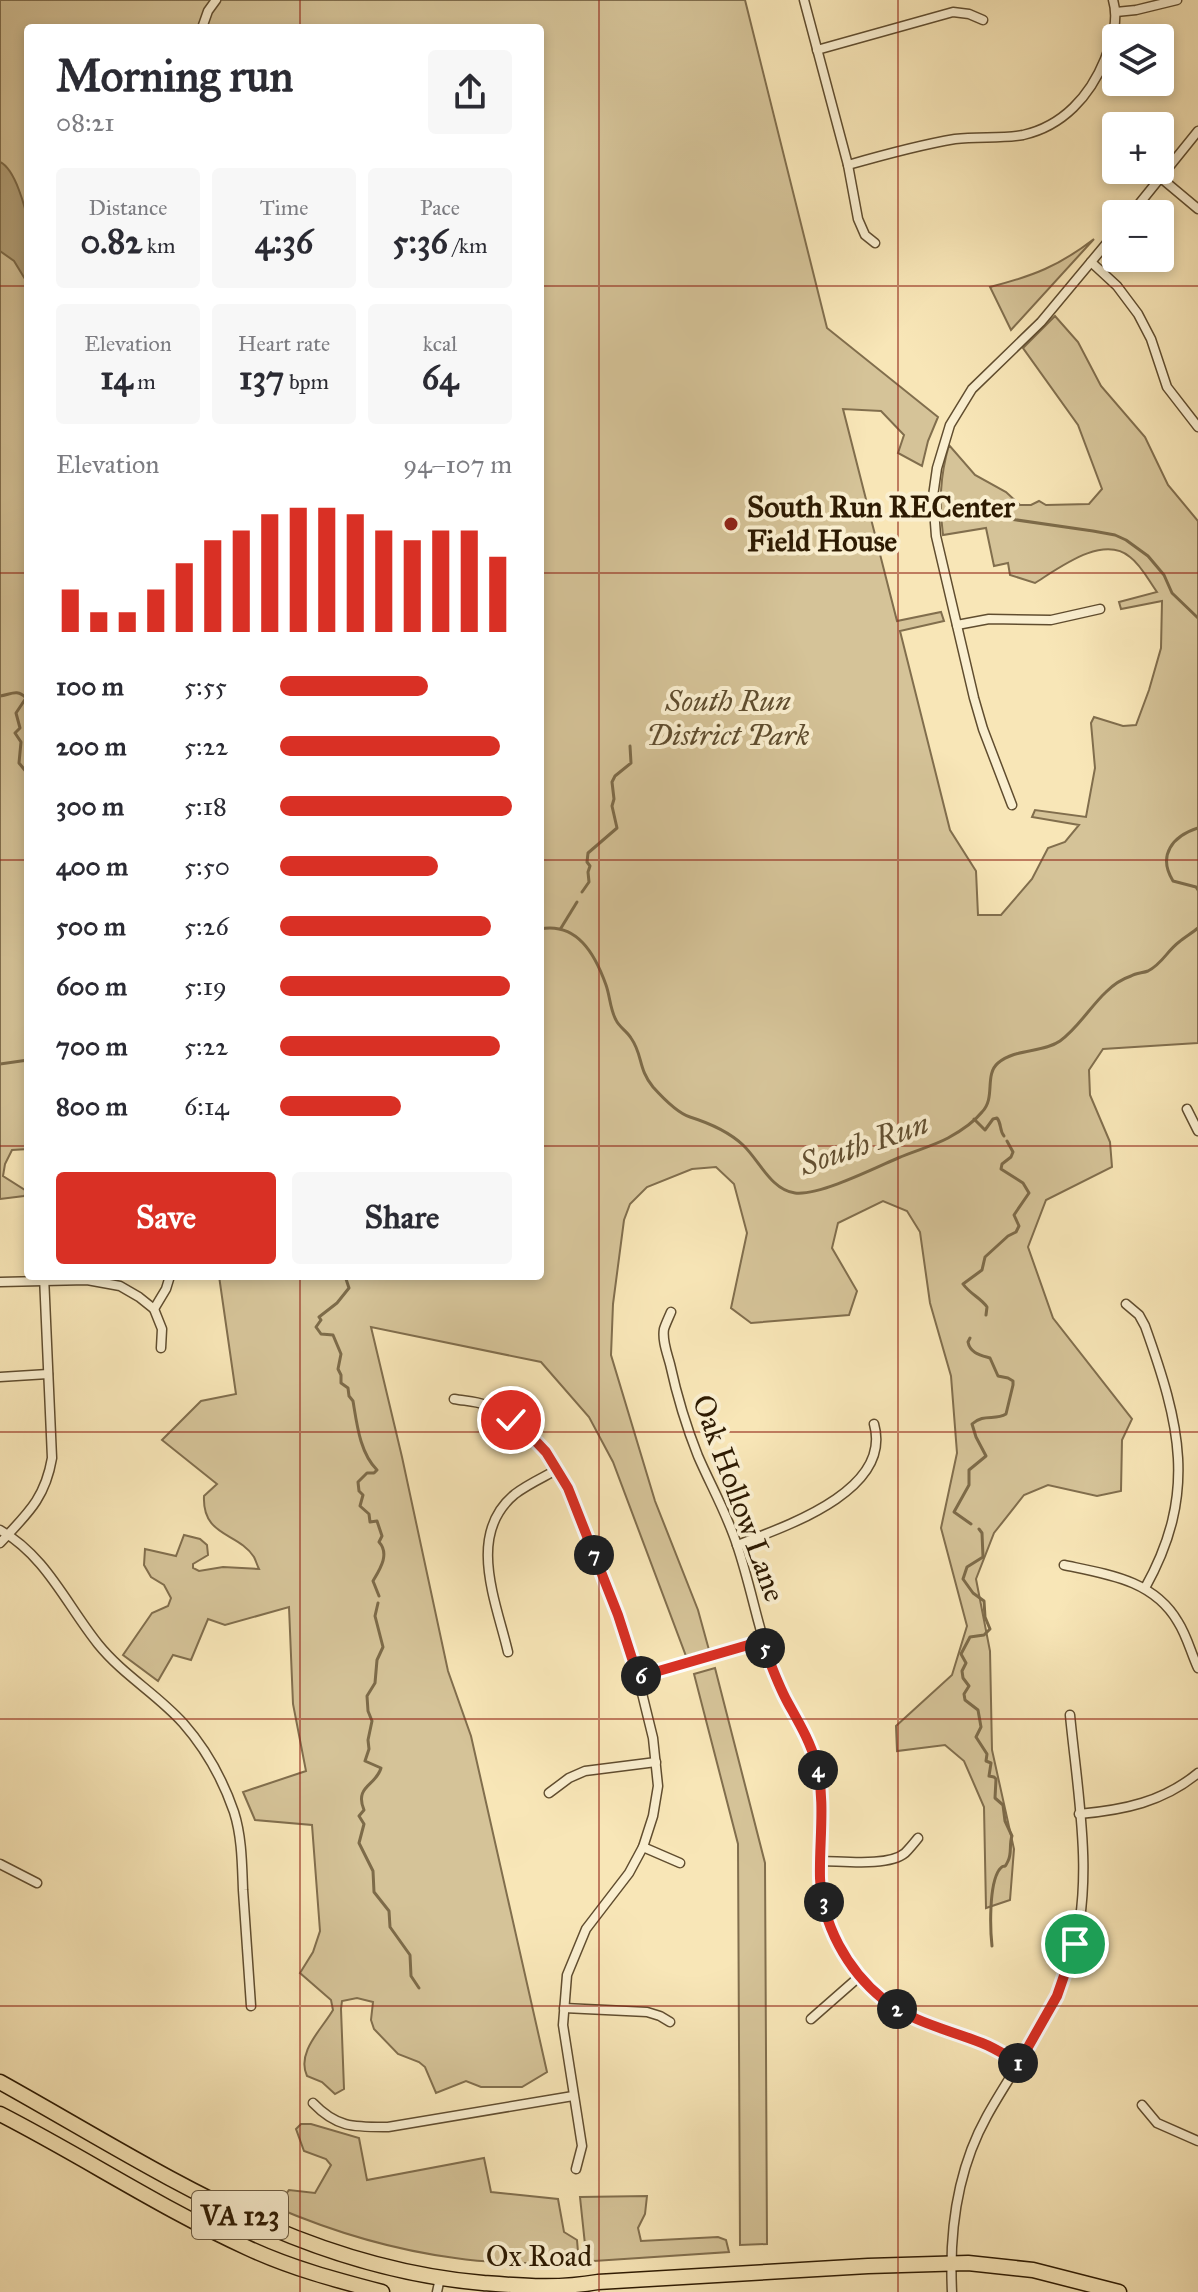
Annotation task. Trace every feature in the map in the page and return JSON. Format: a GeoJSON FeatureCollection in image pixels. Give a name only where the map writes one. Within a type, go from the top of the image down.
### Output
{"type":"FeatureCollection","features":[{"type":"Feature","properties":{"kind":"highway","name":"Ox Road"},"geometry":{"type":"LineString","coordinates":[[0,2082],[186,2188],[274,2230],[439,2285],[566,2288],[598,2282],[951,2263],[1033,2270],[1119,2292]]}},
{"type":"Feature","properties":{"kind":"highway","name":"VA 123"},"geometry":{"type":"LineString","coordinates":[[0,2114],[246,2247],[311,2273],[382,2292]]}},
{"type":"Feature","properties":{"kind":"street"},"geometry":{"type":"LineString","coordinates":[[203,24],[216,0]]}},
{"type":"Feature","properties":{"kind":"street"},"geometry":{"type":"LineString","coordinates":[[804,0],[848,165],[858,219],[865,235],[875,243]]}},
{"type":"Feature","properties":{"kind":"street"},"geometry":{"type":"LineString","coordinates":[[848,165],[944,141],[1025,134],[1069,113],[1099,75],[1110,46],[1116,12],[1113,0]]}},
{"type":"Feature","properties":{"kind":"street"},"geometry":{"type":"LineString","coordinates":[[1116,12],[1177,0]]}},
{"type":"Feature","properties":{"kind":"street"},"geometry":{"type":"LineString","coordinates":[[817,50],[953,12],[983,20]]}},
{"type":"Feature","properties":{"kind":"street"},"geometry":{"type":"LineString","coordinates":[[1174,161],[1198,131]]}},
{"type":"Feature","properties":{"kind":"street"},"geometry":{"type":"LineString","coordinates":[[1143,200],[1156,184]]}},
{"type":"Feature","properties":{"kind":"street"},"geometry":{"type":"LineString","coordinates":[[1168,184],[1198,209]]}},
{"type":"Feature","properties":{"kind":"street"},"geometry":{"type":"LineString","coordinates":[[1012,805],[983,729],[936,536],[933,496],[937,468],[950,425],[971,391],[1041,322],[1102,249]]}},
{"type":"Feature","properties":{"kind":"street"},"geometry":{"type":"LineString","coordinates":[[1091,262],[1117,286],[1138,314],[1151,339],[1167,387],[1198,427]]}},
{"type":"Feature","properties":{"kind":"street"},"geometry":{"type":"LineString","coordinates":[[957,625],[989,619],[1051,620],[1100,609]]}},
{"type":"Feature","properties":{"kind":"street"},"geometry":{"type":"LineString","coordinates":[[1187,1109],[1198,1131]]}},
{"type":"Feature","properties":{"kind":"street"},"geometry":{"type":"LineString","coordinates":[[0,1282],[24,1280]]}},
{"type":"Feature","properties":{"kind":"street"},"geometry":{"type":"LineString","coordinates":[[0,1543],[4,1532],[37,1502],[49,1475],[52,1448],[44,1280]]}},
{"type":"Feature","properties":{"kind":"street"},"geometry":{"type":"LineString","coordinates":[[87,1280],[108,1282],[127,1290],[154,1309],[162,1329],[161,1348]]}},
{"type":"Feature","properties":{"kind":"street"},"geometry":{"type":"LineString","coordinates":[[154,1309],[169,1280]]}},
{"type":"Feature","properties":{"kind":"street"},"geometry":{"type":"LineString","coordinates":[[1126,1304],[1139,1315],[1145,1326],[1176,1419],[1185,1461],[1179,1520],[1165,1557],[1145,1588]]}},
{"type":"Feature","properties":{"kind":"street","name":"Oak Hollow Lane"},"geometry":{"type":"LineString","coordinates":[[671,1312],[664,1328],[664,1338],[676,1391],[698,1456],[737,1545],[762,1641],[777,1681],[804,1731],[815,1760],[821,1800],[821,1888],[829,1920],[842,1951],[881,1998],[909,2017],[983,2044],[1019,2063]]}},
{"type":"Feature","properties":{"kind":"street"},"geometry":{"type":"LineString","coordinates":[[0,1377],[48,1374]]}},
{"type":"Feature","properties":{"kind":"street"},"geometry":{"type":"LineString","coordinates":[[454,1399],[484,1405],[511,1420],[534,1439],[558,1469],[618,1615],[653,1738],[656,1802],[643,1847],[629,1873],[579,1942],[567,1975],[563,2025],[582,2146],[576,2169]]}},
{"type":"Feature","properties":{"kind":"street"},"geometry":{"type":"LineString","coordinates":[[737,1545],[803,1519],[847,1490],[873,1459],[877,1443],[874,1424]]}},
{"type":"Feature","properties":{"kind":"street"},"geometry":{"type":"LineString","coordinates":[[508,1652],[488,1569],[487,1549],[491,1528],[500,1509],[517,1492],[558,1469]]}},
{"type":"Feature","properties":{"kind":"street"},"geometry":{"type":"LineString","coordinates":[[4,1532],[51,1575],[112,1661],[183,1722],[216,1771],[234,1813],[241,1851],[251,2006]]}},
{"type":"Feature","properties":{"kind":"street"},"geometry":{"type":"LineString","coordinates":[[1064,1565],[1114,1576],[1145,1588],[1174,1615],[1198,1668]]}},
{"type":"Feature","properties":{"kind":"street"},"geometry":{"type":"LineString","coordinates":[[638,1677],[762,1641]]}},
{"type":"Feature","properties":{"kind":"street"},"geometry":{"type":"LineString","coordinates":[[952,2292],[955,2212],[969,2156],[987,2117],[1057,1996],[1081,1916],[1083,1887],[1070,1715]]}},
{"type":"Feature","properties":{"kind":"street"},"geometry":{"type":"LineString","coordinates":[[549,1793],[585,1771],[656,1762]]}},
{"type":"Feature","properties":{"kind":"street"},"geometry":{"type":"LineString","coordinates":[[1079,1814],[1123,1809],[1149,1802],[1179,1788],[1198,1773]]}},
{"type":"Feature","properties":{"kind":"street"},"geometry":{"type":"LineString","coordinates":[[821,1861],[891,1859],[903,1854],[918,1838]]}},
{"type":"Feature","properties":{"kind":"street"},"geometry":{"type":"LineString","coordinates":[[643,1847],[680,1863]]}},
{"type":"Feature","properties":{"kind":"street"},"geometry":{"type":"LineString","coordinates":[[0,1864],[37,1883]]}},
{"type":"Feature","properties":{"kind":"street"},"geometry":{"type":"LineString","coordinates":[[811,2019],[860,1976]]}},
{"type":"Feature","properties":{"kind":"street"},"geometry":{"type":"LineString","coordinates":[[564,2008],[647,2012],[670,2022]]}},
{"type":"Feature","properties":{"kind":"street"},"geometry":{"type":"LineString","coordinates":[[313,2103],[336,2122],[388,2127],[573,2096]]}},
{"type":"Feature","properties":{"kind":"street"},"geometry":{"type":"LineString","coordinates":[[1142,2105],[1157,2123],[1198,2141]]}},
{"type":"Feature","properties":{"kind":"green space","name":"South Run District Park"},"geometry":{"type":"Polygon","coordinates":[[[0,0],[745,0],[827,328],[938,417],[922,466],[898,453],[904,435],[881,411],[843,409],[897,621],[941,612],[944,621],[900,631],[950,830],[976,871],[978,915],[1001,915],[1032,879],[1048,848],[1065,842],[1079,825],[1032,817],[1035,810],[1086,817],[1095,768],[1091,723],[1094,717],[1123,726],[1136,725],[1161,648],[1162,601],[1121,609],[1119,602],[1157,592],[1138,564],[1119,551],[1094,551],[1068,562],[1035,583],[1010,575],[1008,563],[994,566],[986,528],[943,535],[941,490],[949,445],[975,475],[1006,492],[1020,505],[1039,501],[1046,505],[1089,504],[1102,489],[1078,425],[1023,348],[1055,316],[1078,342],[1101,386],[1145,437],[1168,485],[1198,521],[1198,1043],[1103,1049],[1089,1070],[1090,1095],[1110,1142],[1112,1167],[1046,1200],[1028,1247],[1053,1318],[1132,1419],[1122,1440],[1121,1491],[1097,1496],[1048,1485],[1024,1495],[994,1533],[976,1579],[990,1651],[992,1750],[1014,1849],[1010,1900],[986,1908],[984,1807],[964,1761],[945,1745],[897,1751],[896,1726],[952,1675],[967,1626],[941,1528],[957,1453],[951,1376],[930,1303],[920,1232],[907,1211],[883,1201],[838,1223],[832,1248],[857,1291],[849,1315],[751,1323],[731,1308],[747,1233],[734,1184],[716,1167],[692,1169],[647,1187],[630,1204],[624,1220],[613,1304],[611,1355],[655,1501],[698,1610],[709,1650],[686,1656],[613,1462],[589,1417],[541,1362],[371,1327],[448,1671],[471,1736],[547,2072],[522,2087],[481,2087],[466,2081],[436,2093],[425,2067],[398,2054],[374,2029],[371,2020],[373,2002],[357,1998],[342,2001],[344,2089],[335,2094],[322,2082],[307,2076],[307,2050],[333,2010],[331,2000],[300,1973],[313,1952],[320,1931],[312,1825],[255,1820],[243,1792],[306,1771],[293,1704],[289,1607],[225,1625],[208,1619],[191,1660],[173,1655],[158,1681],[123,1655],[152,1613],[168,1606],[171,1598],[164,1585],[151,1577],[144,1565],[145,1549],[176,1556],[184,1535],[200,1539],[207,1545],[208,1555],[193,1564],[193,1568],[199,1571],[223,1567],[259,1569],[247,1549],[215,1527],[209,1519],[204,1496],[217,1484],[162,1440],[201,1401],[236,1394],[220,1280],[544,1280],[544,24],[24,24],[24,1149],[12,1150],[3,1176],[24,1189],[24,1196],[0,1199],[0,0]]]}},
{"type":"Feature","properties":{"kind":"green space"},"geometry":{"type":"Polygon","coordinates":[[[1094,239],[1011,330],[990,287],[1045,269],[1094,239]]]}},
{"type":"Feature","properties":{"kind":"green space"},"geometry":{"type":"Polygon","coordinates":[[[715,1668],[765,1863],[767,2244],[740,2245],[738,1844],[694,1674],[715,1668]]]}},
{"type":"Feature","properties":{"kind":"green space"},"geometry":{"type":"Polygon","coordinates":[[[301,2124],[359,2138],[367,2180],[484,2158],[491,2192],[558,2199],[564,2232],[577,2240],[579,2264],[485,2261],[409,2250],[318,2224],[275,2207],[289,2190],[315,2193],[331,2165],[326,2159],[304,2151],[296,2129],[301,2124]]]}},
{"type":"Feature","properties":{"kind":"green space"},"geometry":{"type":"Polygon","coordinates":[[[647,2196],[645,2214],[638,2228],[641,2241],[718,2237],[726,2240],[729,2252],[594,2261],[586,2254],[580,2197],[647,2196]]]}},
{"type":"Feature","properties":{"kind":"shaded area"},"geometry":{"type":"Polygon","coordinates":[[[0,162],[15,181],[24,206],[24,277],[14,261],[0,251],[0,162]]]}},
{"type":"Feature","properties":{"kind":"waterway"},"geometry":{"type":"LineString","coordinates":[[984,504],[1003,518],[1093,531],[1126,540],[1148,556],[1164,575],[1172,593],[1198,618]]}},
{"type":"Feature","properties":{"kind":"waterway"},"geometry":{"type":"LineString","coordinates":[[0,696],[16,693],[24,696]]}},
{"type":"Feature","properties":{"kind":"waterway"},"geometry":{"type":"LineString","coordinates":[[24,701],[16,713],[20,728],[15,733],[21,742],[19,763],[24,769]]}},
{"type":"Feature","properties":{"kind":"waterway"},"geometry":{"type":"LineString","coordinates":[[582,892],[589,882],[588,853],[617,828],[612,806],[612,782],[631,763],[630,746]]}},
{"type":"Feature","properties":{"kind":"waterway","name":"South Run"},"geometry":{"type":"LineString","coordinates":[[1198,828],[1175,841],[1167,855],[1168,872],[1173,881],[1198,890]]}},
{"type":"Feature","properties":{"kind":"waterway"},"geometry":{"type":"LineString","coordinates":[[561,928],[577,902]]}},
{"type":"Feature","properties":{"kind":"waterway","name":"South Run"},"geometry":{"type":"LineString","coordinates":[[544,929],[564,930],[574,935],[590,952],[606,985],[616,1020],[635,1044],[653,1087],[680,1112],[737,1140],[779,1186],[787,1191],[805,1193],[847,1180],[942,1141],[961,1130],[986,1106],[992,1074],[998,1063],[1013,1055],[1060,1041],[1111,987],[1153,968],[1198,928]]}},
{"type":"Feature","properties":{"kind":"waterway","name":"South Run"},"geometry":{"type":"LineString","coordinates":[[0,1064],[24,1061]]}},
{"type":"Feature","properties":{"kind":"waterway"},"geometry":{"type":"LineString","coordinates":[[974,1119],[985,1130],[997,1118],[1004,1136]]}},
{"type":"Feature","properties":{"kind":"waterway"},"geometry":{"type":"LineString","coordinates":[[986,1315],[987,1307],[963,1284],[982,1270],[985,1257],[1016,1232],[1019,1226],[1014,1215],[1029,1193],[1023,1183],[1001,1169],[1013,1152],[1007,1141]]}},
{"type":"Feature","properties":{"kind":"waterway"},"geometry":{"type":"LineString","coordinates":[[346,1280],[349,1288],[337,1303],[319,1317],[321,1320],[316,1327],[321,1334],[333,1335],[341,1354],[338,1369],[341,1383],[348,1388],[363,1447],[377,1470],[367,1473],[358,1482],[363,1495],[360,1506],[369,1514],[370,1522],[377,1521],[382,1536],[379,1542],[384,1556],[373,1581],[379,1596]]}},
{"type":"Feature","properties":{"kind":"waterway"},"geometry":{"type":"LineString","coordinates":[[970,1338],[971,1349],[990,1358],[998,1376],[1013,1381],[1006,1414],[972,1424],[986,1456],[969,1470],[969,1485],[954,1512],[971,1524]]}},
{"type":"Feature","properties":{"kind":"waterway"},"geometry":{"type":"LineString","coordinates":[[979,1529],[982,1533],[983,1557],[967,1567],[963,1579],[973,1593],[984,1601],[990,1629],[984,1635],[970,1637],[961,1654],[966,1663],[963,1678],[969,1686],[964,1694],[965,1700],[978,1710],[981,1727],[976,1737],[987,1754],[986,1761],[991,1763],[989,1776],[996,1779],[995,1798],[1003,1805],[1005,1821],[1012,1836],[1009,1858],[999,1870],[993,1886],[992,1946]]}},
{"type":"Feature","properties":{"kind":"waterway"},"geometry":{"type":"LineString","coordinates":[[378,1603],[375,1616],[383,1647],[377,1660],[375,1683],[367,1696],[372,1721],[365,1761],[381,1768],[362,1796],[364,1810],[359,1816],[364,1824],[359,1843],[373,1871],[374,1892],[389,1911],[390,1927],[410,1955],[411,1976],[419,1988]]}},
{"type":"Feature","properties":{"kind":"place","name":"South Run RECenter Field House"},"geometry":{"type":"Point","coordinates":[731,524]}},
{"type":"Feature","properties":{"kind":"route"},"geometry":{"type":"LineString","coordinates":[[511,1420],[546,1452],[568,1488],[618,1615],[638,1677],[762,1641],[777,1681],[811,1747],[819,1776],[820,1878],[824,1904],[842,1951],[869,1987],[909,2017],[983,2044],[1019,2063],[1050,2011],[1075,1944]]}}]}
